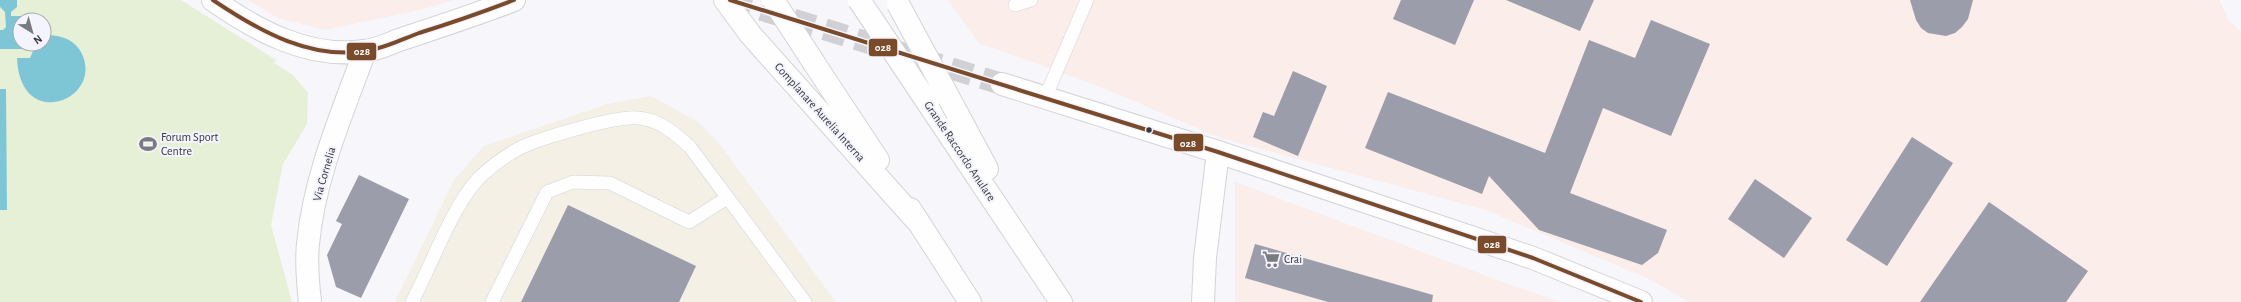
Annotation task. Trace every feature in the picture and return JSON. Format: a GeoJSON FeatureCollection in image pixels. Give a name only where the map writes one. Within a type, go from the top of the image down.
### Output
{"type":"FeatureCollection","features":[{"type":"Feature","properties":{"kind":"main road"},"geometry":{"type":"LineString","coordinates":[[213,0],[251,25],[290,42],[310,49],[334,52],[365,51],[451,24],[514,0]]}},
{"type":"Feature","properties":{"kind":"main road","name":"Complanare Aurelia Interna"},"geometry":{"type":"LineString","coordinates":[[725,0],[750,34],[917,221]]}},
{"type":"Feature","properties":{"kind":"main road"},"geometry":{"type":"LineString","coordinates":[[772,0],[970,302]]}},
{"type":"Feature","properties":{"kind":"main road","name":"Grande Raccordo Anulare"},"geometry":{"type":"LineString","coordinates":[[859,0],[1061,302]]}},
{"type":"Feature","properties":{"kind":"main road"},"geometry":{"type":"LineString","coordinates":[[897,2],[1043,274]]}},
{"type":"Feature","properties":{"kind":"main road","name":"Via Cornelia"},"geometry":{"type":"LineString","coordinates":[[310,302],[308,246],[311,222],[320,180],[365,51]]}},
{"type":"Feature","properties":{"kind":"main road"},"geometry":{"type":"LineString","coordinates":[[1002,84],[1218,152],[1533,258],[1641,302]]}},
{"type":"Feature","properties":{"kind":"main road"},"geometry":{"type":"LineString","coordinates":[[1204,302],[1205,258],[1218,152]]}},
{"type":"Feature","properties":{"kind":"lane"},"geometry":{"type":"LineString","coordinates":[[1015,5],[1031,0]]}},
{"type":"Feature","properties":{"kind":"lane"},"geometry":{"type":"LineString","coordinates":[[1045,98],[1087,0]]}},
{"type":"Feature","properties":{"kind":"lane"},"geometry":{"type":"LineString","coordinates":[[412,302],[461,202],[478,179],[499,161],[520,148],[540,141],[615,120],[638,118],[654,122],[674,132],[690,146],[805,302]]}},
{"type":"Feature","properties":{"kind":"lane"},"geometry":{"type":"LineString","coordinates":[[492,302],[547,192],[573,182],[610,183],[689,222],[728,198]]}},
{"type":"Feature","properties":{"kind":"shaded area"},"geometry":{"type":"Polygon","coordinates":[[[248,0],[453,0],[424,9],[325,30],[278,18],[248,0]]]}},
{"type":"Feature","properties":{"kind":"shaded area"},"geometry":{"type":"Polygon","coordinates":[[[948,0],[2219,0],[2229,21],[2241,32],[2241,302],[1689,302],[1649,279],[1486,210],[1218,137],[1096,85],[979,43],[948,0]]]}},
{"type":"Feature","properties":{"kind":"shaded area"},"geometry":{"type":"Polygon","coordinates":[[[651,96],[700,123],[721,146],[836,302],[395,302],[454,180],[484,146],[608,104],[651,96]]]}},
{"type":"Feature","properties":{"kind":"shaded area"},"geometry":{"type":"Polygon","coordinates":[[[1235,182],[1492,278],[1559,302],[1235,302],[1235,182]]]}},
{"type":"Feature","properties":{"kind":"green space","name":"Forum Sport Centre"},"geometry":{"type":"Polygon","coordinates":[[[0,0],[181,0],[276,60],[274,63],[293,75],[308,93],[307,124],[283,164],[271,225],[292,302],[0,302],[0,0]]]}},
{"type":"Feature","properties":{"kind":"water"},"geometry":{"type":"Polygon","coordinates":[[[0,0],[17,0],[17,7],[11,12],[12,49],[0,49],[0,30],[3,30],[6,27],[5,12],[0,7],[0,0]]]}},
{"type":"Feature","properties":{"kind":"water"},"geometry":{"type":"Polygon","coordinates":[[[52,35],[70,40],[81,52],[86,69],[82,83],[73,95],[60,101],[45,102],[32,96],[22,81],[17,58],[30,58],[33,52],[52,52],[52,35]]]}},
{"type":"Feature","properties":{"kind":"water"},"geometry":{"type":"Polygon","coordinates":[[[0,89],[6,89],[7,210],[0,210],[0,89]]]}},
{"type":"Feature","properties":{"kind":"building"},"geometry":{"type":"Polygon","coordinates":[[[1401,0],[1474,0],[1455,45],[1393,19],[1401,0]]]}},
{"type":"Feature","properties":{"kind":"building"},"geometry":{"type":"Polygon","coordinates":[[[1506,0],[1594,0],[1580,31],[1506,0]]]}},
{"type":"Feature","properties":{"kind":"building"},"geometry":{"type":"Polygon","coordinates":[[[1910,0],[1973,0],[1968,19],[1962,27],[1955,33],[1946,36],[1928,33],[1921,28],[1916,20],[1910,0]]]}},
{"type":"Feature","properties":{"kind":"building"},"geometry":{"type":"Polygon","coordinates":[[[1651,20],[1710,44],[1671,136],[1603,108],[1570,193],[1667,230],[1658,253],[1642,265],[1539,230],[1489,176],[1482,194],[1365,148],[1388,92],[1545,153],[1589,40],[1635,58],[1651,20]]]}},
{"type":"Feature","properties":{"kind":"building"},"geometry":{"type":"Polygon","coordinates":[[[1293,71],[1327,86],[1298,156],[1253,137],[1263,112],[1274,116],[1293,71]]]}},
{"type":"Feature","properties":{"kind":"building"},"geometry":{"type":"Polygon","coordinates":[[[1912,137],[1953,163],[1887,266],[1846,240],[1912,137]]]}},
{"type":"Feature","properties":{"kind":"building"},"geometry":{"type":"Polygon","coordinates":[[[359,175],[409,199],[361,298],[336,287],[327,255],[342,224],[336,221],[359,175]]]}},
{"type":"Feature","properties":{"kind":"building"},"geometry":{"type":"Polygon","coordinates":[[[1755,179],[1812,218],[1784,258],[1728,219],[1755,179]]]}},
{"type":"Feature","properties":{"kind":"building"},"geometry":{"type":"Polygon","coordinates":[[[1989,202],[2088,271],[2066,302],[1920,302],[1989,202]]]}},
{"type":"Feature","properties":{"kind":"building"},"geometry":{"type":"Polygon","coordinates":[[[568,205],[696,266],[679,302],[521,302],[568,205]]]}},
{"type":"Feature","properties":{"kind":"building"},"geometry":{"type":"Polygon","coordinates":[[[1255,244],[1433,295],[1432,302],[1328,302],[1245,278],[1255,244]]]}},
{"type":"Feature","properties":{"kind":"tunnel"},"geometry":{"type":"LineString","coordinates":[[730,0],[1002,84]]}},
{"type":"Feature","properties":{"kind":"transit line","name":"028"},"geometry":{"type":"LineString","coordinates":[[213,0],[249,23],[288,41],[308,48],[328,52],[349,53],[383,47],[514,0]]}},
{"type":"Feature","properties":{"kind":"transit line","name":"028"},"geometry":{"type":"LineString","coordinates":[[730,0],[1218,152],[1533,258],[1641,302]]}},
{"type":"Feature","properties":{"kind":"place","name":"Forum Sport Centre"},"geometry":{"type":"Point","coordinates":[148,144]}},
{"type":"Feature","properties":{"kind":"place","name":"Crai"},"geometry":{"type":"Point","coordinates":[1271,259]}}]}
